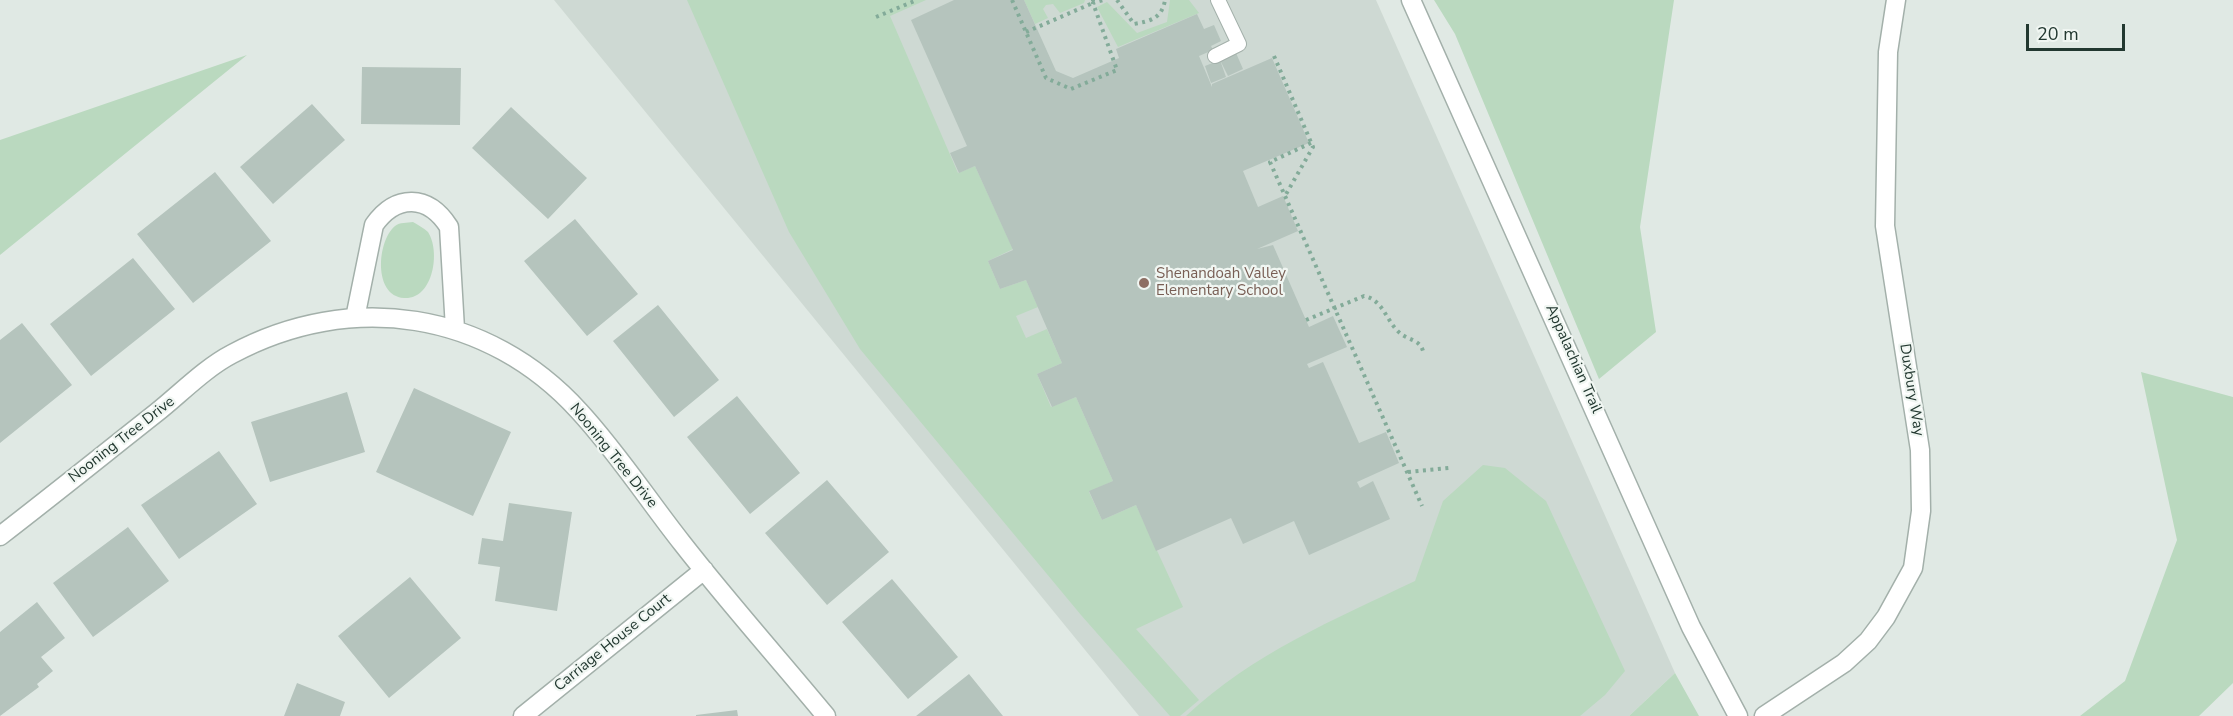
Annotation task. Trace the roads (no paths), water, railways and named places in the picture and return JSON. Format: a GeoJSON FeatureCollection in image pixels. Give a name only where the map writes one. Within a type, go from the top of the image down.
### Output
{"type":"FeatureCollection","features":[{"type":"Feature","properties":{"kind":"street","name":"Appalachian Trail"},"geometry":{"type":"LineString","coordinates":[[1411,0],[1691,627],[1738,716]]}},
{"type":"Feature","properties":{"kind":"street","name":"Duxbury Way"},"geometry":{"type":"LineString","coordinates":[[1764,716],[1844,663],[1868,641],[1886,617],[1913,568],[1921,511],[1920,450],[1885,226],[1888,52],[1896,0]]}},
{"type":"Feature","properties":{"kind":"street"},"geometry":{"type":"LineString","coordinates":[[355,318],[374,225],[382,213],[394,205],[416,202],[431,207],[441,215],[449,227],[455,329]]}},
{"type":"Feature","properties":{"kind":"street","name":"Nooning Tree Drive"},"geometry":{"type":"LineString","coordinates":[[0,536],[230,355],[284,330],[355,318],[398,319],[455,329],[478,337],[522,361],[579,411],[704,570],[826,716]]}},
{"type":"Feature","properties":{"kind":"street","name":"Carriage House Court"},"geometry":{"type":"LineString","coordinates":[[523,716],[704,570]]}},
{"type":"Feature","properties":{"kind":"lane"},"geometry":{"type":"LineString","coordinates":[[1215,56],[1239,44],[1218,0]]}},
{"type":"Feature","properties":{"kind":"place","name":"Shenandoah Valley Elementary School"},"geometry":{"type":"Point","coordinates":[1144,283]}}]}
